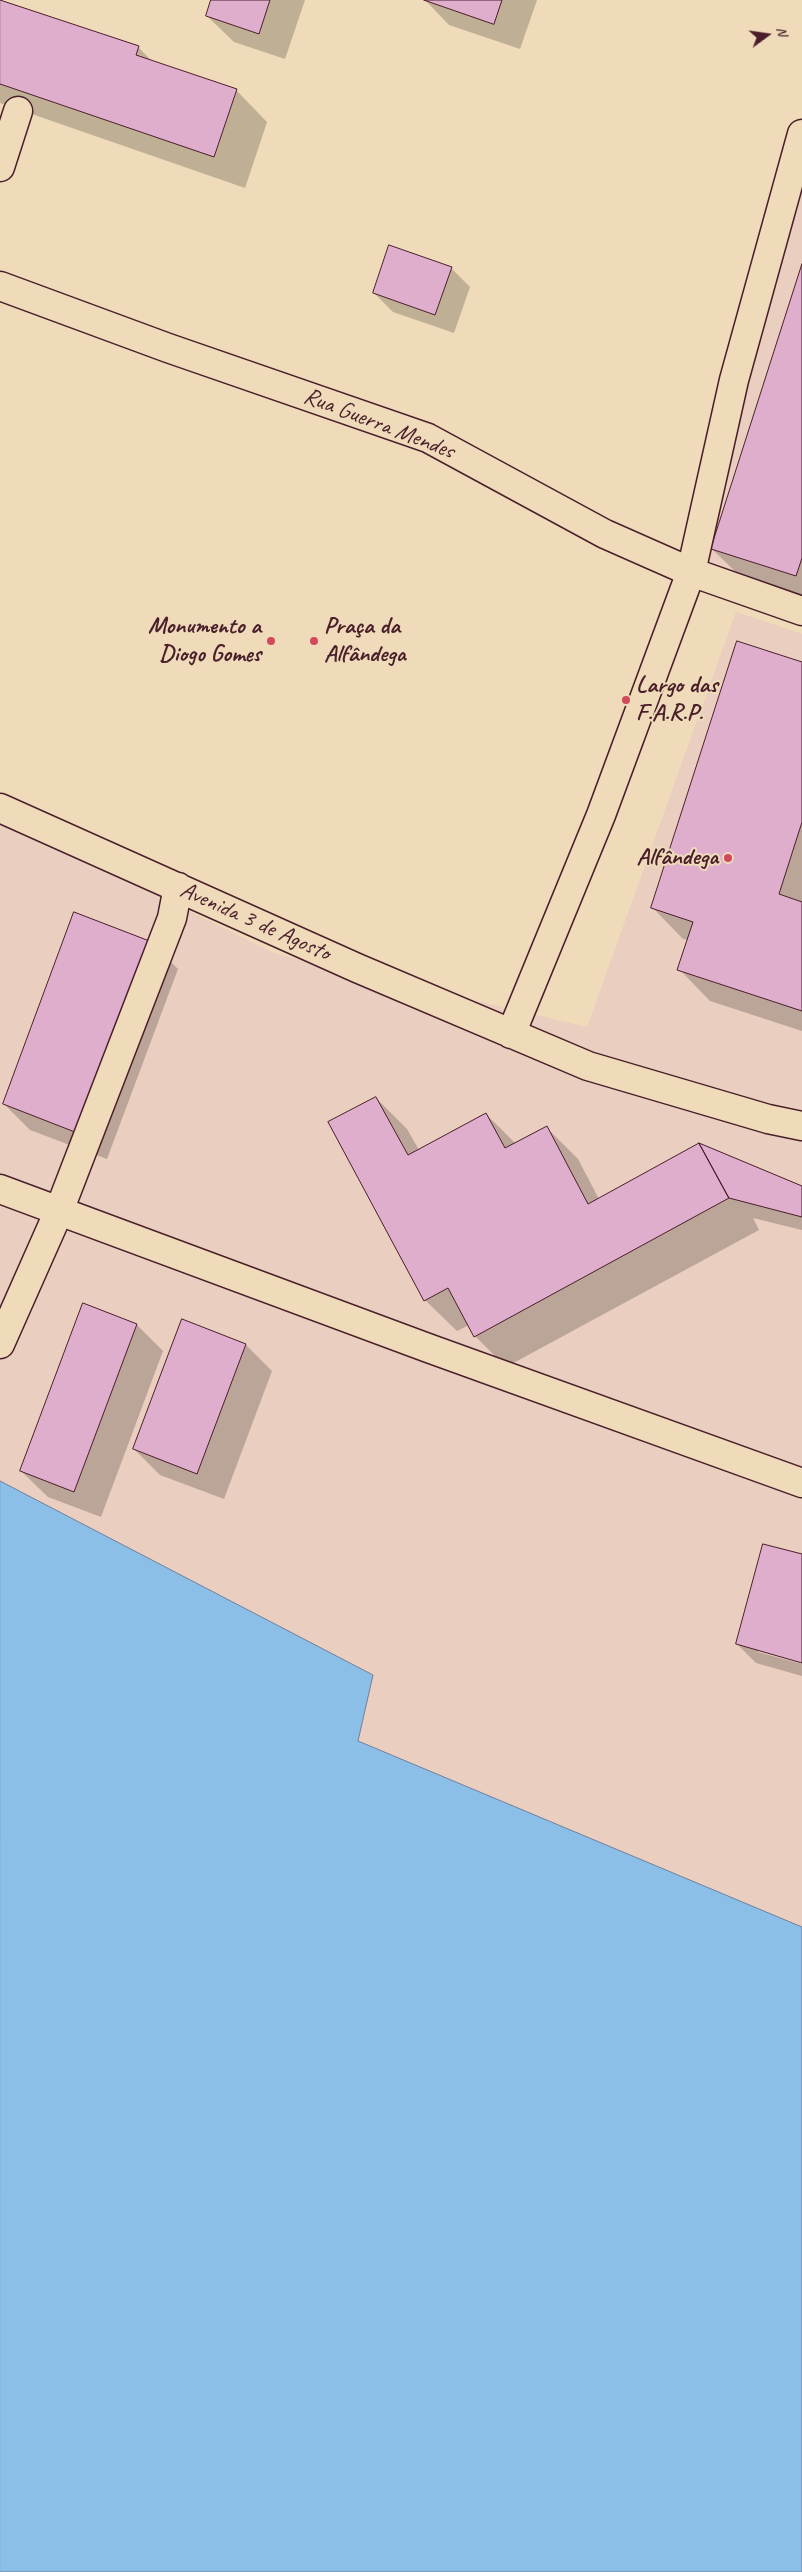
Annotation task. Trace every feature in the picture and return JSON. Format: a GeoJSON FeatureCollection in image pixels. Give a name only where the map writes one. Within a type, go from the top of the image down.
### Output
{"type":"FeatureCollection","features":[{"type":"Feature","properties":{"kind":"street"},"geometry":{"type":"LineString","coordinates":[[0,167],[18,111]]}},
{"type":"Feature","properties":{"kind":"street"},"geometry":{"type":"LineString","coordinates":[[511,1034],[601,815],[691,572],[734,380],[796,183],[802,134]]}},
{"type":"Feature","properties":{"kind":"street","name":"Rua Guerra Mendes"},"geometry":{"type":"LineString","coordinates":[[0,286],[168,348],[428,438],[605,534],[691,572],[802,611]]}},
{"type":"Feature","properties":{"kind":"street","name":"Avenida 3 de Agosto"},"geometry":{"type":"LineString","coordinates":[[0,808],[511,1034],[588,1066],[768,1119],[802,1126]]}},
{"type":"Feature","properties":{"kind":"street"},"geometry":{"type":"LineString","coordinates":[[0,1344],[59,1211],[172,918],[178,887]]}},
{"type":"Feature","properties":{"kind":"street"},"geometry":{"type":"LineString","coordinates":[[0,1188],[428,1348],[802,1483]]}},
{"type":"Feature","properties":{"kind":"shaded area"},"geometry":{"type":"Polygon","coordinates":[[[802,134],[802,611],[691,572],[802,134]]]}},
{"type":"Feature","properties":{"kind":"shaded area"},"geometry":{"type":"Polygon","coordinates":[[[736,612],[802,634],[802,2211],[0,2572],[0,817],[276,954],[587,1027],[736,612]]]}},
{"type":"Feature","properties":{"kind":"water"},"geometry":{"type":"Polygon","coordinates":[[[0,1481],[373,1675],[358,1741],[802,1927],[802,2572],[0,2572],[0,1481]]]}},
{"type":"Feature","properties":{"kind":"building"},"geometry":{"type":"Polygon","coordinates":[[[0,0],[139,46],[136,55],[237,89],[214,157],[0,84],[0,0]]]}},
{"type":"Feature","properties":{"kind":"building"},"geometry":{"type":"Polygon","coordinates":[[[211,0],[270,0],[259,34],[206,16],[211,0]]]}},
{"type":"Feature","properties":{"kind":"building"},"geometry":{"type":"Polygon","coordinates":[[[424,0],[502,0],[494,24],[424,0]]]}},
{"type":"Feature","properties":{"kind":"building"},"geometry":{"type":"Polygon","coordinates":[[[389,245],[452,267],[435,315],[373,293],[389,245]]]}},
{"type":"Feature","properties":{"kind":"building"},"geometry":{"type":"Polygon","coordinates":[[[802,264],[802,558],[796,576],[711,549],[802,264]]]}},
{"type":"Feature","properties":{"kind":"building","name":"Alfândega"},"geometry":{"type":"Polygon","coordinates":[[[737,641],[802,662],[802,822],[779,894],[802,902],[802,1011],[677,970],[693,922],[651,908],[737,641]]]}},
{"type":"Feature","properties":{"kind":"building"},"geometry":{"type":"Polygon","coordinates":[[[74,912],[152,942],[80,1134],[3,1104],[74,912]]]}},
{"type":"Feature","properties":{"kind":"building"},"geometry":{"type":"Polygon","coordinates":[[[376,1097],[408,1155],[486,1113],[505,1148],[547,1126],[588,1204],[699,1143],[729,1198],[474,1337],[448,1288],[424,1301],[328,1122],[376,1097]]]}},
{"type":"Feature","properties":{"kind":"building"},"geometry":{"type":"Polygon","coordinates":[[[699,1143],[802,1186],[802,1217],[729,1198],[699,1143]]]}},
{"type":"Feature","properties":{"kind":"building"},"geometry":{"type":"Polygon","coordinates":[[[83,1303],[137,1324],[74,1492],[20,1471],[83,1303]]]}},
{"type":"Feature","properties":{"kind":"building"},"geometry":{"type":"Polygon","coordinates":[[[182,1319],[246,1344],[197,1474],[133,1449],[182,1319]]]}},
{"type":"Feature","properties":{"kind":"building"},"geometry":{"type":"Polygon","coordinates":[[[763,1544],[802,1554],[802,1663],[736,1644],[763,1544]]]}},
{"type":"Feature","properties":{"kind":"place","name":"Monumento a Diogo Gomes"},"geometry":{"type":"Point","coordinates":[271,641]}},
{"type":"Feature","properties":{"kind":"place","name":"Praça da Alfândega"},"geometry":{"type":"Point","coordinates":[314,641]}},
{"type":"Feature","properties":{"kind":"place","name":"Largo das F.A.R.P."},"geometry":{"type":"Point","coordinates":[626,700]}},
{"type":"Feature","properties":{"kind":"place","name":"Alfândega"},"geometry":{"type":"Point","coordinates":[728,858]}}]}
